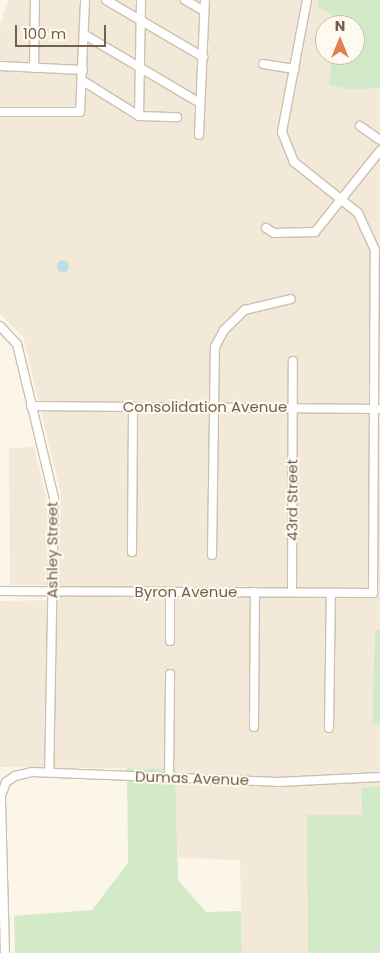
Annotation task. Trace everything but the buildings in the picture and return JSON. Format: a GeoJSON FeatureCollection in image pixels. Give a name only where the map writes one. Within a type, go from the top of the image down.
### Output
{"type":"FeatureCollection","features":[{"type":"Feature","properties":{"kind":"street"},"geometry":{"type":"LineString","coordinates":[[34,68],[35,0]]}},
{"type":"Feature","properties":{"kind":"street"},"geometry":{"type":"LineString","coordinates":[[0,112],[80,112],[83,82],[85,0]]}},
{"type":"Feature","properties":{"kind":"street"},"geometry":{"type":"LineString","coordinates":[[106,0],[203,57]]}},
{"type":"Feature","properties":{"kind":"street"},"geometry":{"type":"LineString","coordinates":[[139,116],[141,0]]}},
{"type":"Feature","properties":{"kind":"street"},"geometry":{"type":"LineString","coordinates":[[185,0],[204,12]]}},
{"type":"Feature","properties":{"kind":"street"},"geometry":{"type":"LineString","coordinates":[[200,135],[204,0]]}},
{"type":"Feature","properties":{"kind":"street"},"geometry":{"type":"LineString","coordinates":[[308,0],[295,69],[282,118],[287,148],[306,175],[344,199],[366,224],[375,250],[377,409]]}},
{"type":"Feature","properties":{"kind":"street"},"geometry":{"type":"LineString","coordinates":[[85,35],[200,103]]}},
{"type":"Feature","properties":{"kind":"street"},"geometry":{"type":"LineString","coordinates":[[263,64],[295,69]]}},
{"type":"Feature","properties":{"kind":"street"},"geometry":{"type":"LineString","coordinates":[[0,66],[83,70]]}},
{"type":"Feature","properties":{"kind":"street"},"geometry":{"type":"LineString","coordinates":[[83,82],[139,116],[177,117]]}},
{"type":"Feature","properties":{"kind":"street"},"geometry":{"type":"LineString","coordinates":[[360,126],[380,140]]}},
{"type":"Feature","properties":{"kind":"street"},"geometry":{"type":"LineString","coordinates":[[266,228],[274,233],[315,232],[344,199],[380,151]]}},
{"type":"Feature","properties":{"kind":"street"},"geometry":{"type":"LineString","coordinates":[[212,555],[213,357],[224,330],[245,310],[291,299]]}},
{"type":"Feature","properties":{"kind":"street","name":"Ashley Street"},"geometry":{"type":"LineString","coordinates":[[0,326],[17,344],[54,498],[49,772]]}},
{"type":"Feature","properties":{"kind":"street","name":"43rd Street"},"geometry":{"type":"LineString","coordinates":[[292,592],[293,361]]}},
{"type":"Feature","properties":{"kind":"street","name":"Consolidation Avenue"},"geometry":{"type":"LineString","coordinates":[[31,406],[377,409]]}},
{"type":"Feature","properties":{"kind":"street"},"geometry":{"type":"LineString","coordinates":[[132,407],[132,552]]}},
{"type":"Feature","properties":{"kind":"street","name":"Byron Avenue"},"geometry":{"type":"LineString","coordinates":[[0,591],[373,593],[377,409]]}},
{"type":"Feature","properties":{"kind":"street"},"geometry":{"type":"LineString","coordinates":[[170,592],[170,641]]}},
{"type":"Feature","properties":{"kind":"street"},"geometry":{"type":"LineString","coordinates":[[254,727],[255,592]]}},
{"type":"Feature","properties":{"kind":"street"},"geometry":{"type":"LineString","coordinates":[[329,728],[331,593]]}},
{"type":"Feature","properties":{"kind":"street"},"geometry":{"type":"LineString","coordinates":[[169,777],[170,674]]}},
{"type":"Feature","properties":{"kind":"street","name":"Dumas Avenue"},"geometry":{"type":"LineString","coordinates":[[1,870],[1,796],[6,782],[23,773],[49,772],[299,782],[380,777]]}},
{"type":"Feature","properties":{"kind":"street"},"geometry":{"type":"LineString","coordinates":[[1,870],[5,953]]}},
{"type":"Feature","properties":{"kind":"shaded area"},"geometry":{"type":"Polygon","coordinates":[[[8,0],[318,0],[318,7],[332,15],[315,15],[315,65],[331,65],[329,85],[352,90],[380,88],[380,630],[375,631],[372,724],[380,724],[380,786],[361,788],[362,815],[308,815],[308,953],[242,953],[240,860],[178,858],[174,769],[0,767],[0,601],[58,600],[61,494],[23,337],[0,314],[0,27],[8,0]]]}},
{"type":"Feature","properties":{"kind":"shaded area"},"geometry":{"type":"Polygon","coordinates":[[[34,447],[47,501],[47,585],[10,585],[9,448],[34,447]]]}},
{"type":"Feature","properties":{"kind":"green space"},"geometry":{"type":"Polygon","coordinates":[[[318,0],[380,0],[380,88],[352,90],[329,85],[331,65],[365,65],[365,15],[332,15],[318,7],[318,0]]]}},
{"type":"Feature","properties":{"kind":"green space"},"geometry":{"type":"Polygon","coordinates":[[[375,630],[380,630],[380,724],[372,724],[375,630]]]}},
{"type":"Feature","properties":{"kind":"green space"},"geometry":{"type":"Polygon","coordinates":[[[127,768],[175,769],[178,880],[206,912],[241,911],[242,953],[15,953],[14,916],[92,910],[128,863],[127,768]]]}},
{"type":"Feature","properties":{"kind":"green space"},"geometry":{"type":"Polygon","coordinates":[[[380,786],[380,953],[308,953],[307,815],[362,815],[361,788],[380,786]]]}},
{"type":"Feature","properties":{"kind":"water"},"geometry":{"type":"Polygon","coordinates":[[[61,260],[65,260],[69,266],[65,272],[61,272],[57,268],[57,264],[61,260]]]}}]}
